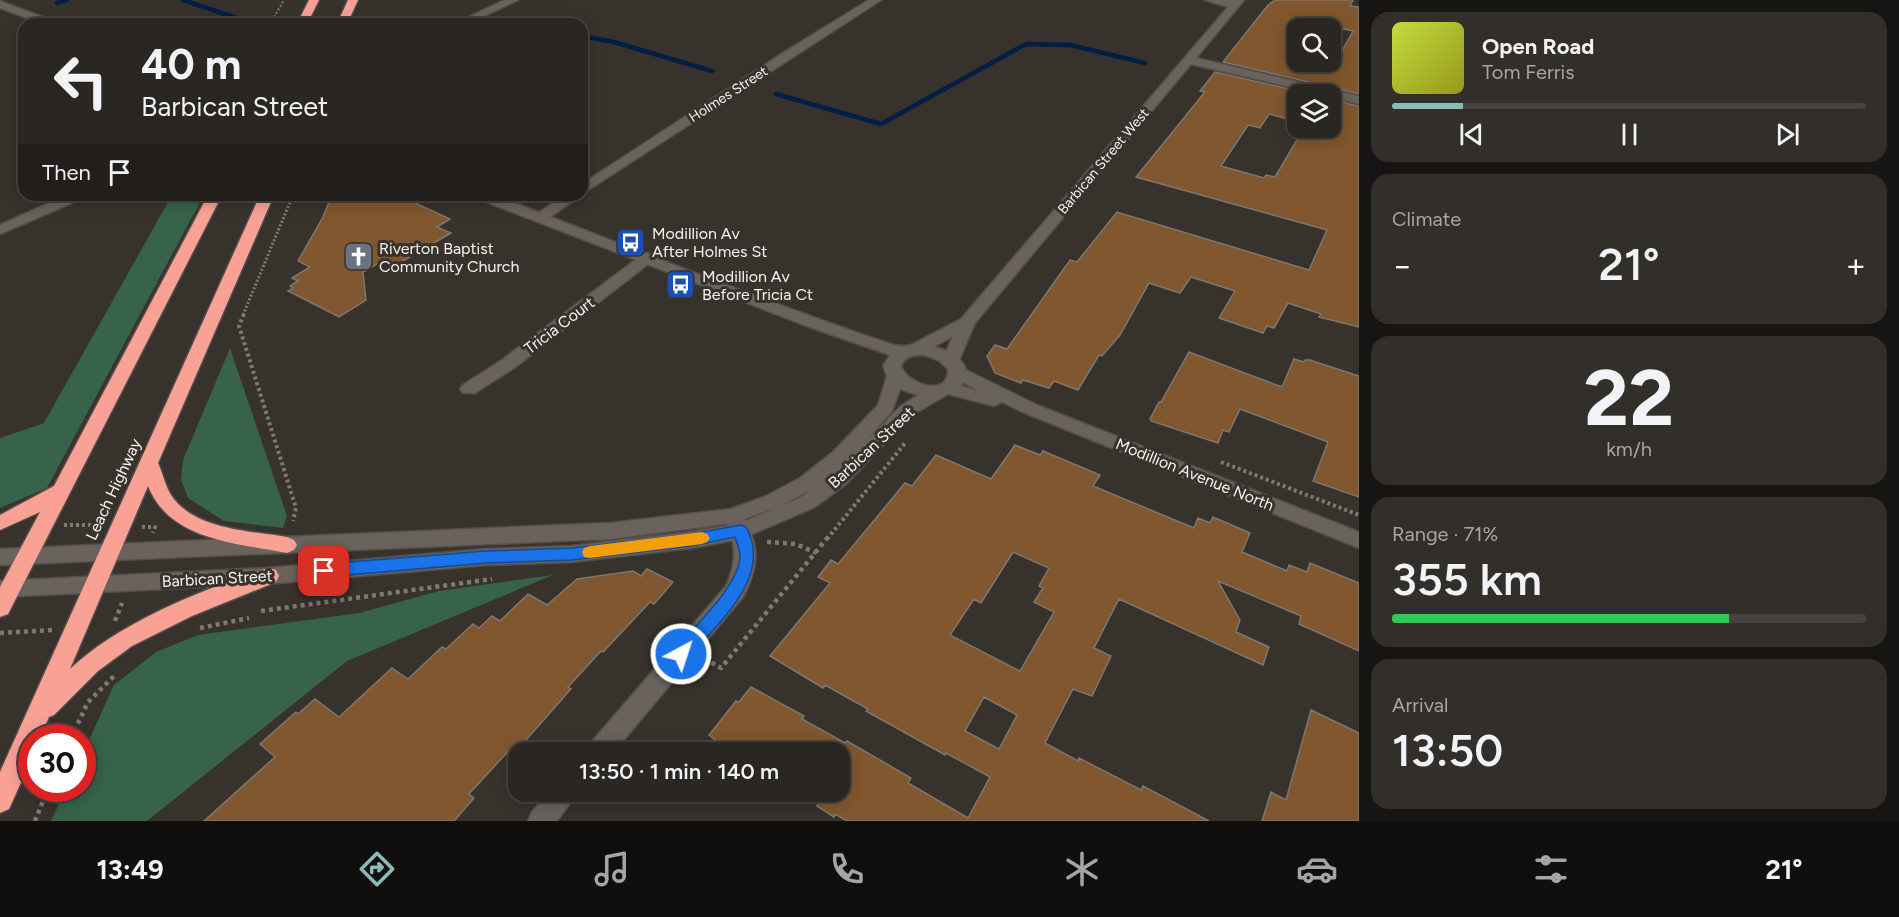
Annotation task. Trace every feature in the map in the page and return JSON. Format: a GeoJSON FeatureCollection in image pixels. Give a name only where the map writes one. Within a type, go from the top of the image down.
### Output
{"type":"FeatureCollection","features":[{"type":"Feature","properties":{"kind":"highway"},"geometry":{"type":"LineString","coordinates":[[305,18],[314,0]]}},
{"type":"Feature","properties":{"kind":"highway"},"geometry":{"type":"LineString","coordinates":[[344,18],[352,0]]}},
{"type":"Feature","properties":{"kind":"highway"},"geometry":{"type":"LineString","coordinates":[[3,595],[28,555],[211,201]]}},
{"type":"Feature","properties":{"kind":"highway","name":"Leach Highway"},"geometry":{"type":"LineString","coordinates":[[0,801],[264,201]]}},
{"type":"Feature","properties":{"kind":"highway"},"geometry":{"type":"LineString","coordinates":[[149,464],[165,502],[181,517],[198,526],[287,545]]}},
{"type":"Feature","properties":{"kind":"highway"},"geometry":{"type":"LineString","coordinates":[[0,523],[21,514],[62,490]]}},
{"type":"Feature","properties":{"kind":"highway"},"geometry":{"type":"LineString","coordinates":[[38,716],[91,663],[107,651],[172,616],[268,576]]}},
{"type":"Feature","properties":{"kind":"street"},"geometry":{"type":"LineString","coordinates":[[472,18],[513,0]]}},
{"type":"Feature","properties":{"kind":"street","name":"Holmes Street"},"geometry":{"type":"LineString","coordinates":[[588,186],[790,53],[876,0]]}},
{"type":"Feature","properties":{"kind":"street"},"geometry":{"type":"LineString","coordinates":[[1210,0],[1237,2]]}},
{"type":"Feature","properties":{"kind":"street","name":"Barbican Street West"},"geometry":{"type":"LineString","coordinates":[[901,362],[967,322],[1237,2]]}},
{"type":"Feature","properties":{"kind":"street"},"geometry":{"type":"LineString","coordinates":[[0,4],[36,18]]}},
{"type":"Feature","properties":{"kind":"street"},"geometry":{"type":"LineString","coordinates":[[1188,60],[1359,100]]}},
{"type":"Feature","properties":{"kind":"street"},"geometry":{"type":"LineString","coordinates":[[3,224],[62,201]]}},
{"type":"Feature","properties":{"kind":"street"},"geometry":{"type":"LineString","coordinates":[[496,201],[818,325],[901,362],[935,352],[955,367]]}},
{"type":"Feature","properties":{"kind":"street"},"geometry":{"type":"LineString","coordinates":[[540,218],[565,201]]}},
{"type":"Feature","properties":{"kind":"street","name":"Tricia Court"},"geometry":{"type":"LineString","coordinates":[[469,388],[508,364],[647,258]]}},
{"type":"Feature","properties":{"kind":"street","name":"Barbican Street West"},"geometry":{"type":"LineString","coordinates":[[942,390],[954,384],[955,367],[967,322]]}},
{"type":"Feature","properties":{"kind":"street"},"geometry":{"type":"LineString","coordinates":[[901,362],[908,387],[942,390]]}},
{"type":"Feature","properties":{"kind":"street","name":"Barbican Street"},"geometry":{"type":"LineString","coordinates":[[0,558],[110,551],[610,531],[737,523],[807,483],[840,457],[885,406],[901,362]]}},
{"type":"Feature","properties":{"kind":"street","name":"Modillion Avenue North"},"geometry":{"type":"LineString","coordinates":[[955,367],[1030,409],[1359,540]]}},
{"type":"Feature","properties":{"kind":"street","name":"Barbican Street"},"geometry":{"type":"LineString","coordinates":[[3,595],[94,585],[268,576],[486,557],[572,554],[691,540],[737,523],[789,511],[824,491],[839,479],[906,411],[942,390]]}},
{"type":"Feature","properties":{"kind":"street","name":"Modillion Avenue North"},"geometry":{"type":"LineString","coordinates":[[942,390],[1030,409]]}},
{"type":"Feature","properties":{"kind":"street"},"geometry":{"type":"LineString","coordinates":[[607,742],[735,591],[746,569],[748,555],[737,523]]}},
{"type":"Feature","properties":{"kind":"street"},"geometry":{"type":"LineString","coordinates":[[541,821],[557,802]]}},
{"type":"Feature","properties":{"kind":"path"},"geometry":{"type":"LineString","coordinates":[[274,18],[284,0]]}},
{"type":"Feature","properties":{"kind":"path"},"geometry":{"type":"LineString","coordinates":[[291,201],[240,326],[296,508],[293,521]]}},
{"type":"Feature","properties":{"kind":"path"},"geometry":{"type":"LineString","coordinates":[[700,666],[707,660],[721,668],[912,434]]}},
{"type":"Feature","properties":{"kind":"path"},"geometry":{"type":"LineString","coordinates":[[197,628],[249,618]]}},
{"type":"Feature","properties":{"kind":"path"},"geometry":{"type":"LineString","coordinates":[[78,724],[88,702],[118,672]]}},
{"type":"Feature","properties":{"kind":"path"},"geometry":{"type":"LineString","coordinates":[[35,821],[43,802]]}},
{"type":"Feature","properties":{"kind":"green space"},"geometry":{"type":"Polygon","coordinates":[[[169,201],[201,201],[47,488],[0,508],[0,438],[44,423],[169,201]]]}},
{"type":"Feature","properties":{"kind":"green space"},"geometry":{"type":"Polygon","coordinates":[[[230,348],[287,516],[283,528],[224,521],[188,498],[181,480],[183,460],[230,348]]]}},
{"type":"Feature","properties":{"kind":"green space"},"geometry":{"type":"Polygon","coordinates":[[[553,575],[347,661],[147,821],[51,821],[60,802],[96,802],[96,724],[114,685],[156,652],[198,635],[359,613],[439,591],[553,575]]]}},
{"type":"Feature","properties":{"kind":"building"},"geometry":{"type":"Polygon","coordinates":[[[1275,0],[1353,0],[1350,6],[1359,7],[1359,94],[1341,90],[1341,84],[1316,84],[1223,62],[1268,5],[1275,0]]]}},
{"type":"Feature","properties":{"kind":"building"},"geometry":{"type":"Polygon","coordinates":[[[1215,72],[1287,88],[1287,119],[1269,114],[1260,128],[1248,125],[1221,166],[1264,178],[1266,175],[1275,177],[1298,138],[1341,138],[1341,102],[1359,106],[1359,327],[1319,317],[1321,314],[1288,303],[1274,328],[1267,326],[1263,333],[1219,318],[1235,291],[1191,277],[1180,293],[1149,283],[1120,335],[1102,356],[1099,355],[1078,390],[1054,381],[1049,388],[1023,380],[1021,383],[995,373],[987,356],[995,345],[1007,349],[1070,260],[1077,262],[1117,212],[1309,270],[1327,230],[1136,177],[1205,92],[1200,91],[1215,72]]]}},
{"type":"Feature","properties":{"kind":"building","name":"Riverton Baptist Community Church"},"geometry":{"type":"Polygon","coordinates":[[[411,201],[450,219],[437,227],[451,233],[398,264],[386,259],[363,272],[366,300],[339,317],[288,291],[293,288],[290,286],[298,281],[292,278],[310,267],[298,261],[329,202],[411,201]]]}},
{"type":"Feature","properties":{"kind":"building"},"geometry":{"type":"Polygon","coordinates":[[[1189,352],[1282,387],[1294,359],[1304,362],[1310,360],[1359,376],[1359,497],[1313,481],[1328,442],[1240,409],[1229,432],[1223,430],[1218,443],[1151,421],[1159,402],[1189,352]]]}},
{"type":"Feature","properties":{"kind":"building"},"geometry":{"type":"Polygon","coordinates":[[[1015,445],[1040,455],[1043,451],[1100,475],[1093,486],[1194,528],[1198,518],[1210,523],[1213,517],[1250,533],[1242,552],[1287,571],[1289,565],[1307,572],[1310,563],[1359,583],[1359,651],[1299,624],[1301,616],[1218,581],[1240,620],[1236,632],[1269,647],[1263,665],[1119,599],[1094,648],[1111,656],[1092,696],[1073,689],[1045,743],[1141,790],[1143,786],[1209,821],[847,821],[835,814],[834,817],[817,806],[820,802],[850,802],[850,743],[911,778],[908,783],[968,818],[990,777],[866,711],[868,709],[825,685],[823,688],[770,656],[830,583],[818,577],[831,560],[838,564],[905,483],[912,486],[936,455],[991,479],[1015,445]],[[1013,552],[981,603],[974,599],[950,635],[1020,671],[1054,612],[1034,602],[1043,588],[1039,586],[1049,568],[1013,552]],[[984,697],[965,731],[999,749],[1017,715],[984,697]]]}},
{"type":"Feature","properties":{"kind":"building"},"geometry":{"type":"Polygon","coordinates":[[[647,569],[673,582],[654,604],[650,602],[603,652],[601,651],[568,687],[571,689],[524,742],[508,742],[508,751],[469,794],[474,798],[454,821],[204,821],[275,757],[260,744],[296,712],[298,714],[315,699],[339,717],[392,668],[408,679],[442,647],[446,649],[473,624],[479,628],[492,616],[500,621],[528,594],[547,605],[577,579],[633,571],[641,576],[647,569]]]}},
{"type":"Feature","properties":{"kind":"building"},"geometry":{"type":"Polygon","coordinates":[[[751,687],[804,716],[802,719],[843,742],[718,742],[709,735],[736,701],[739,702],[751,687]]]}},
{"type":"Feature","properties":{"kind":"building"},"geometry":{"type":"Polygon","coordinates":[[[1311,710],[1359,733],[1359,821],[1262,821],[1271,792],[1286,800],[1311,710]]]}},
{"type":"Feature","properties":{"kind":"waterway"},"geometry":{"type":"LineString","coordinates":[[57,3],[67,0]]}},
{"type":"Feature","properties":{"kind":"waterway"},"geometry":{"type":"LineString","coordinates":[[183,0],[237,18]]}},
{"type":"Feature","properties":{"kind":"waterway"},"geometry":{"type":"LineString","coordinates":[[588,37],[614,42],[712,71]]}},
{"type":"Feature","properties":{"kind":"waterway"},"geometry":{"type":"LineString","coordinates":[[776,94],[881,124],[1026,44],[1070,45],[1145,63]]}},
{"type":"Feature","properties":{"kind":"slow traffic"},"geometry":{"type":"LineString","coordinates":[[590,552],[702,538]]}},
{"type":"Feature","properties":{"kind":"place","name":"Modillion Av After Holmes St"},"geometry":{"type":"Point","coordinates":[631,242]}},
{"type":"Feature","properties":{"kind":"place","name":"Riverton Baptist Community Church"},"geometry":{"type":"Point","coordinates":[358,257]}},
{"type":"Feature","properties":{"kind":"place","name":"Modillion Av Before Tricia Ct"},"geometry":{"type":"Point","coordinates":[681,285]}},
{"type":"Feature","properties":{"kind":"route"},"geometry":{"type":"LineString","coordinates":[[324,571],[486,557],[572,554],[691,540],[741,531],[748,555],[746,569],[735,591],[681,654]]}}]}
